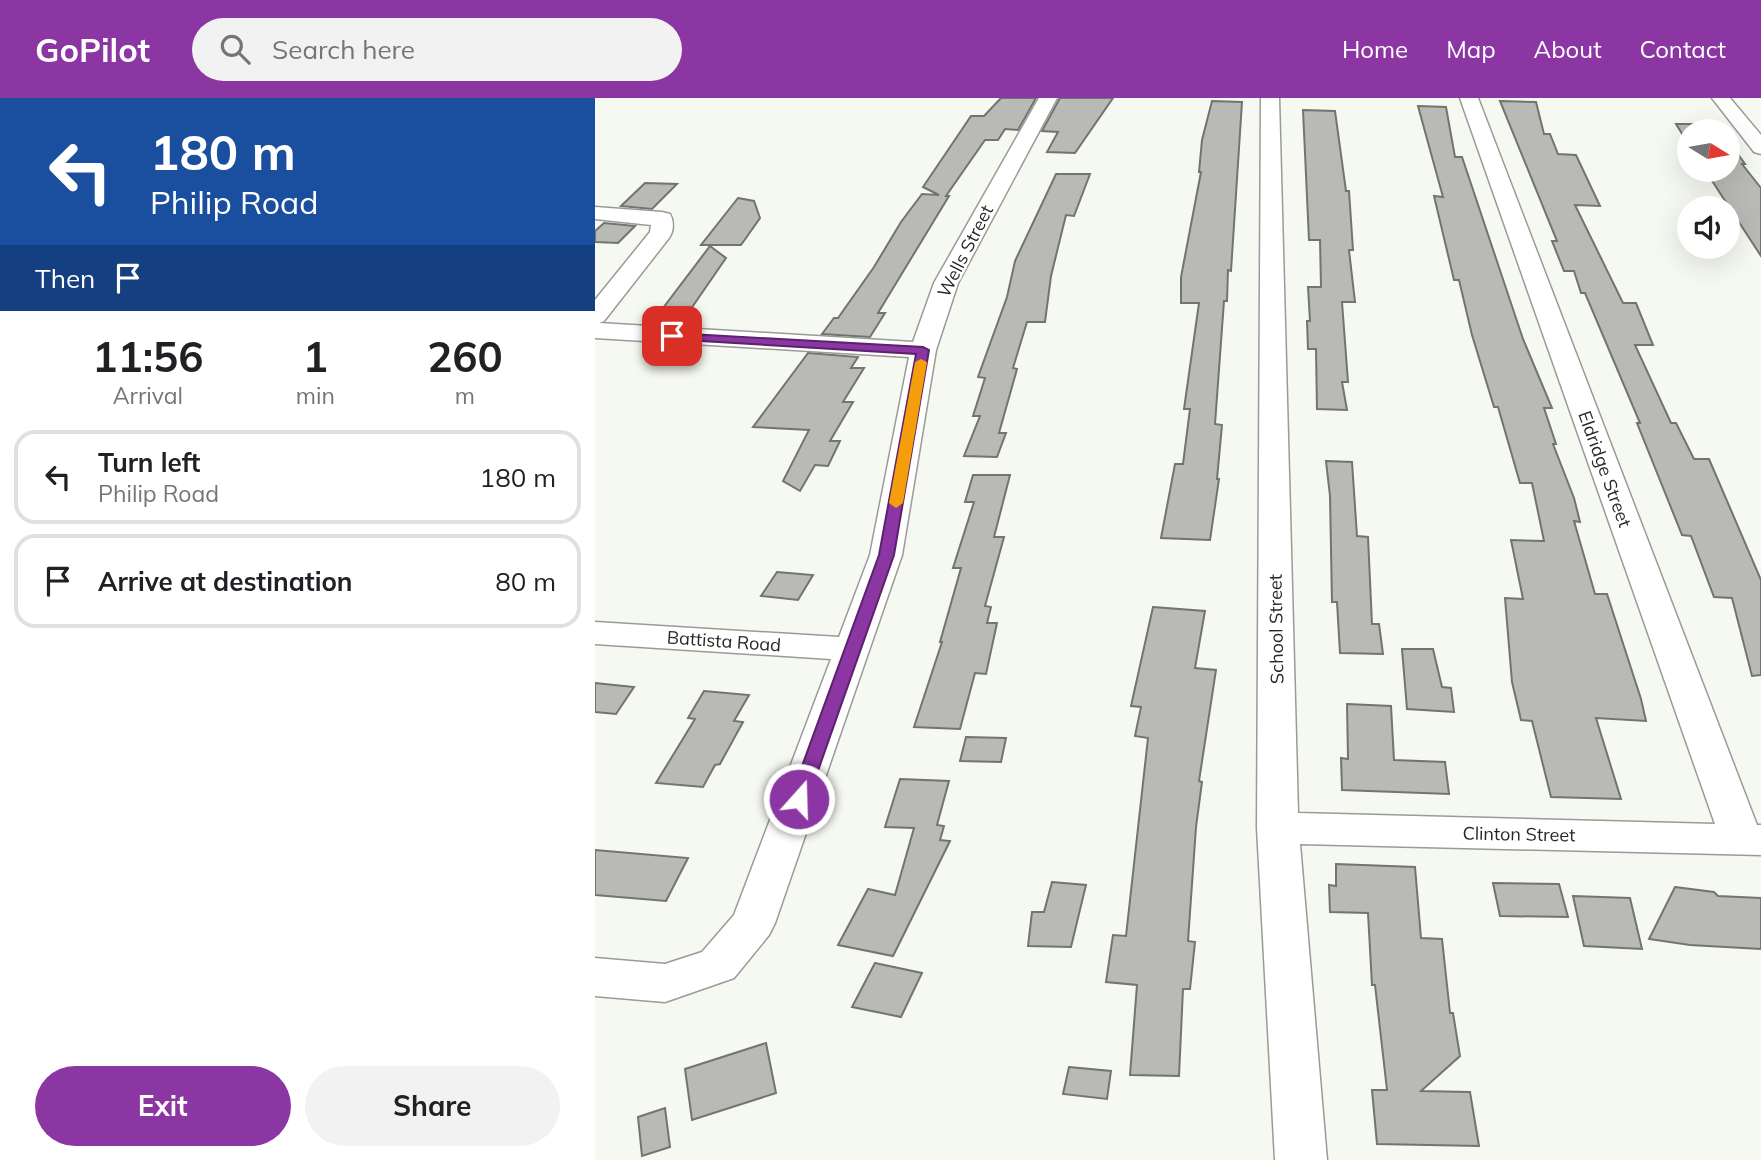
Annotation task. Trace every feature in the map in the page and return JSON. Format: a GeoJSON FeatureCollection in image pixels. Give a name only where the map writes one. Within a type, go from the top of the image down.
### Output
{"type":"FeatureCollection","features":[{"type":"Feature","properties":{"kind":"street","name":"Wells Street"},"geometry":{"type":"LineString","coordinates":[[595,977],[665,983],[718,965],[753,923],[886,555],[923,350],[946,283],[1048,98]]}},
{"type":"Feature","properties":{"kind":"street","name":"School Street"},"geometry":{"type":"LineString","coordinates":[[1271,98],[1278,828],[1301,1160]]}},
{"type":"Feature","properties":{"kind":"street","name":"Eldridge Street"},"geometry":{"type":"LineString","coordinates":[[1469,98],[1751,840]]}},
{"type":"Feature","properties":{"kind":"street"},"geometry":{"type":"LineString","coordinates":[[1721,98],[1761,148]]}},
{"type":"Feature","properties":{"kind":"street"},"geometry":{"type":"LineString","coordinates":[[595,213],[662,219],[661,233],[595,316]]}},
{"type":"Feature","properties":{"kind":"street"},"geometry":{"type":"LineString","coordinates":[[595,330],[724,340],[923,350]]}},
{"type":"Feature","properties":{"kind":"street","name":"Battista Road"},"geometry":{"type":"LineString","coordinates":[[595,633],[853,649]]}},
{"type":"Feature","properties":{"kind":"street","name":"Clinton Street"},"geometry":{"type":"LineString","coordinates":[[1278,828],[1751,840]]}},
{"type":"Feature","properties":{"kind":"building"},"geometry":{"type":"Polygon","coordinates":[[[1001,98],[1036,98],[1018,130],[1005,129],[998,140],[985,140],[946,196],[949,196],[878,313],[885,313],[870,337],[822,334],[834,318],[838,318],[922,194],[939,195],[923,187],[971,116],[984,116],[1001,98]]]}},
{"type":"Feature","properties":{"kind":"building"},"geometry":{"type":"Polygon","coordinates":[[[1060,98],[1113,98],[1075,153],[1047,152],[1058,132],[1042,131],[1060,98]]]}},
{"type":"Feature","properties":{"kind":"building"},"geometry":{"type":"Polygon","coordinates":[[[1212,101],[1242,102],[1231,271],[1228,270],[1227,301],[1224,301],[1215,424],[1222,425],[1219,479],[1210,540],[1161,538],[1175,464],[1183,464],[1190,409],[1184,409],[1199,303],[1181,303],[1181,277],[1201,172],[1202,140],[1212,101]]]}},
{"type":"Feature","properties":{"kind":"building"},"geometry":{"type":"Polygon","coordinates":[[[1500,101],[1536,102],[1544,134],[1550,134],[1558,154],[1576,155],[1600,206],[1575,205],[1623,303],[1636,303],[1653,345],[1635,345],[1671,423],[1676,423],[1694,459],[1709,459],[1761,580],[1761,675],[1752,676],[1732,598],[1714,597],[1691,536],[1682,535],[1637,423],[1640,423],[1585,293],[1581,293],[1574,271],[1564,271],[1552,241],[1557,241],[1500,101]]]}},
{"type":"Feature","properties":{"kind":"building"},"geometry":{"type":"Polygon","coordinates":[[[1418,106],[1446,107],[1455,157],[1462,157],[1523,339],[1552,408],[1544,408],[1556,444],[1553,444],[1574,498],[1580,522],[1574,521],[1595,594],[1607,594],[1641,699],[1646,721],[1596,718],[1621,799],[1551,797],[1532,721],[1521,720],[1512,682],[1505,598],[1523,599],[1511,540],[1544,541],[1532,483],[1520,483],[1498,407],[1494,407],[1472,335],[1459,280],[1454,280],[1434,196],[1443,197],[1418,106]]]}},
{"type":"Feature","properties":{"kind":"building"},"geometry":{"type":"Polygon","coordinates":[[[1303,110],[1335,111],[1346,191],[1349,191],[1353,250],[1349,250],[1355,302],[1342,302],[1348,382],[1342,382],[1347,410],[1317,409],[1316,349],[1308,349],[1308,287],[1321,287],[1320,240],[1309,240],[1303,110]]]}},
{"type":"Feature","properties":{"kind":"building"},"geometry":{"type":"Polygon","coordinates":[[[1740,157],[1745,164],[1742,164],[1761,188],[1761,256],[1740,224],[1740,196],[1722,196],[1713,182],[1740,182],[1740,157]]]}},
{"type":"Feature","properties":{"kind":"building"},"geometry":{"type":"Polygon","coordinates":[[[1056,174],[1090,174],[1074,216],[1066,215],[1051,276],[1045,322],[1027,322],[1013,368],[1017,369],[999,433],[1006,433],[997,457],[964,456],[980,416],[973,416],[985,378],[978,377],[1007,297],[1015,261],[1056,174]]]}},
{"type":"Feature","properties":{"kind":"building"},"geometry":{"type":"Polygon","coordinates":[[[645,183],[677,184],[652,209],[621,206],[645,183]]]}},
{"type":"Feature","properties":{"kind":"building"},"geometry":{"type":"Polygon","coordinates":[[[738,198],[754,201],[760,218],[741,245],[701,245],[738,198]]]}},
{"type":"Feature","properties":{"kind":"building"},"geometry":{"type":"Polygon","coordinates":[[[604,223],[635,226],[618,243],[595,242],[595,231],[604,223]]]}},
{"type":"Feature","properties":{"kind":"building"},"geometry":{"type":"Polygon","coordinates":[[[710,246],[726,258],[686,316],[657,316],[710,246]]]}},
{"type":"Feature","properties":{"kind":"building"},"geometry":{"type":"Polygon","coordinates":[[[808,353],[858,357],[851,368],[864,368],[843,402],[853,402],[830,441],[840,441],[828,466],[815,465],[800,491],[783,481],[809,430],[753,427],[808,353]]]}},
{"type":"Feature","properties":{"kind":"building"},"geometry":{"type":"Polygon","coordinates":[[[1326,461],[1352,462],[1357,536],[1368,537],[1372,624],[1379,624],[1383,654],[1340,653],[1337,602],[1332,602],[1330,496],[1326,461]]]}},
{"type":"Feature","properties":{"kind":"building"},"geometry":{"type":"Polygon","coordinates":[[[973,475],[1010,475],[994,537],[1004,537],[985,606],[991,607],[987,623],[997,623],[986,674],[975,673],[960,729],[914,727],[942,642],[961,568],[953,568],[974,502],[965,502],[973,475]]]}},
{"type":"Feature","properties":{"kind":"building"},"geometry":{"type":"Polygon","coordinates":[[[777,572],[813,575],[798,600],[761,596],[777,572]]]}},
{"type":"Feature","properties":{"kind":"building"},"geometry":{"type":"Polygon","coordinates":[[[1153,607],[1205,611],[1195,668],[1216,670],[1199,781],[1202,782],[1188,941],[1195,942],[1190,989],[1183,989],[1179,1076],[1130,1075],[1137,985],[1106,982],[1113,935],[1126,936],[1148,738],[1135,736],[1141,707],[1131,706],[1153,607]]]}},
{"type":"Feature","properties":{"kind":"building"},"geometry":{"type":"Polygon","coordinates":[[[1402,649],[1433,649],[1442,687],[1451,688],[1454,712],[1407,709],[1402,649]]]}},
{"type":"Feature","properties":{"kind":"building"},"geometry":{"type":"Polygon","coordinates":[[[595,683],[634,687],[616,714],[595,712],[595,683]]]}},
{"type":"Feature","properties":{"kind":"building"},"geometry":{"type":"Polygon","coordinates":[[[704,691],[749,695],[734,721],[743,722],[720,764],[715,765],[703,787],[656,783],[695,719],[688,718],[704,691]]]}},
{"type":"Feature","properties":{"kind":"building"},"geometry":{"type":"Polygon","coordinates":[[[1347,704],[1391,706],[1394,760],[1445,762],[1449,794],[1342,790],[1341,758],[1348,759],[1347,704]]]}},
{"type":"Feature","properties":{"kind":"building"},"geometry":{"type":"Polygon","coordinates":[[[966,737],[1006,738],[1001,762],[960,761],[966,737]]]}},
{"type":"Feature","properties":{"kind":"building"},"geometry":{"type":"Polygon","coordinates":[[[900,779],[949,781],[937,825],[944,826],[940,840],[950,841],[893,956],[838,945],[868,889],[895,895],[914,828],[885,827],[900,779]]]}},
{"type":"Feature","properties":{"kind":"building"},"geometry":{"type":"Polygon","coordinates":[[[595,850],[688,858],[666,901],[595,895],[595,850]]]}},
{"type":"Feature","properties":{"kind":"building"},"geometry":{"type":"Polygon","coordinates":[[[1336,864],[1415,867],[1421,938],[1442,939],[1450,1013],[1453,1013],[1460,1056],[1421,1091],[1470,1092],[1479,1146],[1377,1144],[1372,1090],[1387,1090],[1375,985],[1372,985],[1368,913],[1330,912],[1329,885],[1336,886],[1336,864]]]}},
{"type":"Feature","properties":{"kind":"building"},"geometry":{"type":"Polygon","coordinates":[[[1052,882],[1086,885],[1071,947],[1028,946],[1032,912],[1044,912],[1052,882]]]}},
{"type":"Feature","properties":{"kind":"building"},"geometry":{"type":"Polygon","coordinates":[[[1493,883],[1559,884],[1568,917],[1500,916],[1493,883]]]}},
{"type":"Feature","properties":{"kind":"building"},"geometry":{"type":"Polygon","coordinates":[[[1675,887],[1714,892],[1718,896],[1761,898],[1761,949],[1690,945],[1649,939],[1675,887]]]}},
{"type":"Feature","properties":{"kind":"building"},"geometry":{"type":"Polygon","coordinates":[[[1573,896],[1630,898],[1642,949],[1584,946],[1573,896]]]}},
{"type":"Feature","properties":{"kind":"building"},"geometry":{"type":"Polygon","coordinates":[[[875,963],[922,973],[901,1017],[852,1007],[875,963]]]}},
{"type":"Feature","properties":{"kind":"building"},"geometry":{"type":"Polygon","coordinates":[[[766,1043],[776,1093],[692,1120],[685,1069],[766,1043]]]}},
{"type":"Feature","properties":{"kind":"building"},"geometry":{"type":"Polygon","coordinates":[[[1069,1067],[1111,1071],[1107,1099],[1063,1094],[1069,1067]]]}},
{"type":"Feature","properties":{"kind":"building"},"geometry":{"type":"Polygon","coordinates":[[[665,1108],[670,1147],[642,1156],[638,1117],[665,1108]]]}},
{"type":"Feature","properties":{"kind":"slow traffic"},"geometry":{"type":"LineString","coordinates":[[896,503],[921,362]]}},
{"type":"Feature","properties":{"kind":"route"},"geometry":{"type":"LineString","coordinates":[[672,336],[923,350],[886,555],[799,799]]}}]}
